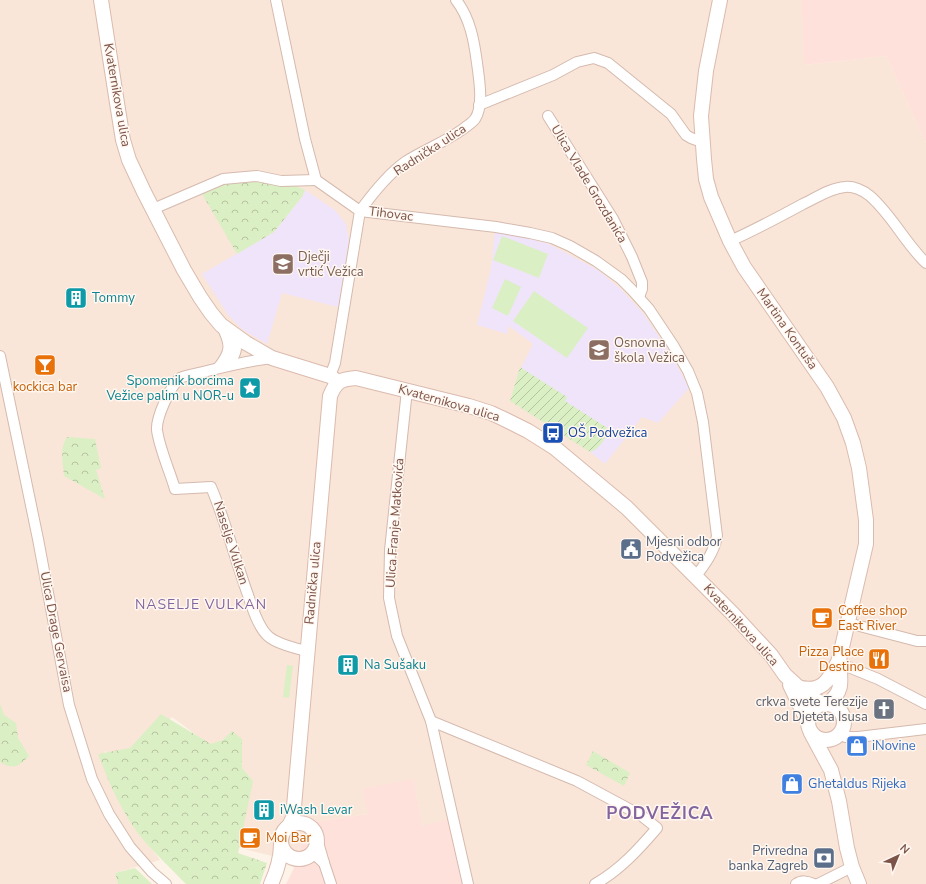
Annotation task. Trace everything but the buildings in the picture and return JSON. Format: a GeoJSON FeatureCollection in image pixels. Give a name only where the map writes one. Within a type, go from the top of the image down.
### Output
{"type":"FeatureCollection","features":[{"type":"Feature","properties":{"kind":"main road","name":"Kvaternikova ulica"},"geometry":{"type":"LineString","coordinates":[[101,0],[123,140],[129,160],[184,270],[211,314],[221,325],[246,343],[272,358],[334,379],[356,378],[469,406],[504,419],[528,431],[555,448],[627,508],[696,576],[756,638],[771,655],[786,676],[797,687],[809,697],[839,708],[845,719],[841,737],[831,752],[831,770]]}},
{"type":"Feature","properties":{"kind":"main road","name":"Martina Kontuša"},"geometry":{"type":"LineString","coordinates":[[720,0],[706,71],[702,108],[702,142],[706,179],[711,197],[730,241],[750,277],[827,387],[844,418],[853,443],[861,478],[866,520],[866,544],[839,660],[825,684],[808,689],[797,687]]}},
{"type":"Feature","properties":{"kind":"main road","name":"Radnička ulica"},"geometry":{"type":"LineString","coordinates":[[271,884],[281,857],[282,836],[284,831],[289,826],[292,818],[330,396],[333,389],[334,379]]}},
{"type":"Feature","properties":{"kind":"main road","name":"Martina Kontuša"},"geometry":{"type":"LineString","coordinates":[[825,703],[836,697],[840,689],[839,660]]}},
{"type":"Feature","properties":{"kind":"main road","name":"Kvaternikova ulica"},"geometry":{"type":"LineString","coordinates":[[786,676],[831,770],[839,801],[847,848],[852,867],[859,884]]}},
{"type":"Feature","properties":{"kind":"main road"},"geometry":{"type":"LineString","coordinates":[[825,703],[816,706],[812,710],[809,716],[810,727],[815,737],[826,740],[841,737]]}},
{"type":"Feature","properties":{"kind":"main road","name":"Radnička ulica"},"geometry":{"type":"LineString","coordinates":[[294,786],[297,810],[306,824],[315,831],[317,840]]}},
{"type":"Feature","properties":{"kind":"main road"},"geometry":{"type":"LineString","coordinates":[[289,826],[300,823],[306,824]]}},
{"type":"Feature","properties":{"kind":"main road"},"geometry":{"type":"LineString","coordinates":[[310,856],[316,849],[317,840]]}},
{"type":"Feature","properties":{"kind":"main road"},"geometry":{"type":"LineString","coordinates":[[281,844],[285,853],[294,858]]}},
{"type":"Feature","properties":{"kind":"main road","name":"Radnička ulica"},"geometry":{"type":"LineString","coordinates":[[277,871],[288,859],[302,859],[310,856]]}},
{"type":"Feature","properties":{"kind":"street"},"geometry":{"type":"LineString","coordinates":[[154,209],[223,179],[256,176],[281,181],[316,180],[305,139],[276,0]]}},
{"type":"Feature","properties":{"kind":"street","name":"Radnička ulica"},"geometry":{"type":"LineString","coordinates":[[334,379],[335,363],[360,211],[374,192],[392,173],[406,162],[452,137],[475,120],[478,114],[480,94],[474,43],[464,10],[456,0]]}},
{"type":"Feature","properties":{"kind":"street"},"geometry":{"type":"LineString","coordinates":[[479,105],[553,75],[577,62],[594,58],[608,63],[672,114],[686,135],[702,142]]}},
{"type":"Feature","properties":{"kind":"street","name":"Ulica Vlade Grozdanića"},"geometry":{"type":"LineString","coordinates":[[548,116],[613,219],[632,257],[642,282],[642,289],[639,297]]}},
{"type":"Feature","properties":{"kind":"street","name":"Tihovac"},"geometry":{"type":"LineString","coordinates":[[316,180],[360,211],[496,227],[552,238],[570,246],[596,261],[621,279],[639,297]]}},
{"type":"Feature","properties":{"kind":"street"},"geometry":{"type":"LineString","coordinates":[[730,241],[819,196],[837,188],[846,186],[856,188],[868,194],[878,204],[916,253],[926,263]]}},
{"type":"Feature","properties":{"kind":"street","name":"Kvaternikova ulica"},"geometry":{"type":"LineString","coordinates":[[639,297],[649,309],[673,345],[688,371],[697,392],[703,422],[717,536],[715,547],[707,562],[696,576]]}},
{"type":"Feature","properties":{"kind":"street"},"geometry":{"type":"LineString","coordinates":[[221,325],[229,344],[228,352],[222,367]]}},
{"type":"Feature","properties":{"kind":"street"},"geometry":{"type":"LineString","coordinates":[[222,367],[233,360],[236,353],[237,344],[235,335]]}},
{"type":"Feature","properties":{"kind":"street","name":"Ulica Drage Gervaisa"},"geometry":{"type":"LineString","coordinates":[[0,356],[38,539],[69,705],[92,779],[109,814],[130,847],[152,872],[166,884]]}},
{"type":"Feature","properties":{"kind":"street","name":"Kvaternikova ulica"},"geometry":{"type":"LineString","coordinates":[[175,489],[157,430],[159,415],[172,389],[180,378],[222,367],[272,358]]}},
{"type":"Feature","properties":{"kind":"street","name":"Ulica Franje Matkovića"},"geometry":{"type":"LineString","coordinates":[[407,390],[390,550],[390,598],[397,636],[431,721],[468,884]]}},
{"type":"Feature","properties":{"kind":"street","name":"Naselje Vulkan"},"geometry":{"type":"LineString","coordinates":[[175,489],[211,487],[221,510],[240,574],[256,617],[268,636],[288,647],[307,652]]}},
{"type":"Feature","properties":{"kind":"street"},"geometry":{"type":"LineString","coordinates":[[848,623],[918,641],[926,641]]}},
{"type":"Feature","properties":{"kind":"street"},"geometry":{"type":"LineString","coordinates":[[839,660],[846,666],[878,678],[926,704]]}},
{"type":"Feature","properties":{"kind":"street"},"geometry":{"type":"LineString","coordinates":[[431,721],[577,781],[642,816],[657,828],[633,855],[616,870],[595,884]]}},
{"type":"Feature","properties":{"kind":"street"},"geometry":{"type":"LineString","coordinates":[[841,737],[858,737],[926,729]]}},
{"type":"Feature","properties":{"kind":"street"},"geometry":{"type":"LineString","coordinates":[[317,840],[331,884]]}},
{"type":"Feature","properties":{"kind":"street"},"geometry":{"type":"LineString","coordinates":[[310,856],[317,856],[324,863]]}},
{"type":"Feature","properties":{"kind":"street"},"geometry":{"type":"LineString","coordinates":[[818,884],[852,867]]}},
{"type":"Feature","properties":{"kind":"street"},"geometry":{"type":"LineString","coordinates":[[796,884],[808,881],[814,884]]}},
{"type":"Feature","properties":{"kind":"shaded area"},"geometry":{"type":"Polygon","coordinates":[[[0,0],[804,0],[804,65],[886,56],[926,143],[926,884],[472,884],[423,826],[413,780],[368,814],[314,822],[307,813],[297,862],[228,845],[222,754],[172,717],[131,766],[104,751],[142,836],[160,860],[115,873],[118,884],[0,884],[0,0]]]}},
{"type":"Feature","properties":{"kind":"shaded area"},"geometry":{"type":"Polygon","coordinates":[[[802,0],[926,0],[926,143],[886,56],[804,65],[802,0]]]}},
{"type":"Feature","properties":{"kind":"shaded area","name":"Dječji vrtić Vežica"},"geometry":{"type":"Polygon","coordinates":[[[305,190],[335,210],[346,224],[349,241],[338,307],[282,293],[267,344],[243,330],[228,315],[202,274],[274,232],[302,197],[305,190]]]}},
{"type":"Feature","properties":{"kind":"shaded area","name":"Osnovna škola Vežica"},"geometry":{"type":"Polygon","coordinates":[[[495,232],[549,244],[598,270],[622,290],[643,313],[672,356],[689,388],[658,423],[642,417],[605,464],[590,452],[517,376],[533,344],[509,326],[507,334],[477,325],[491,268],[495,232]]]}},
{"type":"Feature","properties":{"kind":"shaded area"},"geometry":{"type":"Polygon","coordinates":[[[413,779],[423,826],[448,819],[471,884],[286,884],[297,862],[307,813],[314,822],[368,814],[362,789],[413,779]]]}},
{"type":"Feature","properties":{"kind":"green space"},"geometry":{"type":"Polygon","coordinates":[[[251,180],[291,184],[305,190],[302,197],[274,232],[237,254],[201,192],[229,183],[251,180]]]}},
{"type":"Feature","properties":{"kind":"green space"},"geometry":{"type":"Polygon","coordinates":[[[502,236],[548,254],[539,278],[493,260],[502,236]]]}},
{"type":"Feature","properties":{"kind":"green space"},"geometry":{"type":"Polygon","coordinates":[[[505,279],[521,287],[508,316],[492,308],[505,279]]]}},
{"type":"Feature","properties":{"kind":"green space"},"geometry":{"type":"Polygon","coordinates":[[[534,291],[588,328],[567,358],[513,321],[534,291]]]}},
{"type":"Feature","properties":{"kind":"green space"},"geometry":{"type":"Polygon","coordinates":[[[520,367],[567,397],[565,401],[609,429],[600,446],[594,451],[590,452],[510,401],[520,367]]]}},
{"type":"Feature","properties":{"kind":"green space"},"geometry":{"type":"Polygon","coordinates":[[[67,437],[95,439],[101,468],[96,470],[105,499],[64,476],[62,451],[67,437]]]}},
{"type":"Feature","properties":{"kind":"green space"},"geometry":{"type":"Polygon","coordinates":[[[287,665],[293,666],[289,698],[283,697],[287,665]]]}},
{"type":"Feature","properties":{"kind":"green space"},"geometry":{"type":"Polygon","coordinates":[[[0,704],[4,715],[16,723],[18,738],[29,756],[16,766],[6,765],[1,763],[0,760],[0,704]]]}},
{"type":"Feature","properties":{"kind":"green space"},"geometry":{"type":"Polygon","coordinates":[[[161,714],[211,744],[223,740],[232,731],[242,739],[242,768],[253,781],[238,853],[267,863],[260,884],[186,884],[142,838],[125,813],[110,784],[98,754],[130,748],[161,714]]]}},
{"type":"Feature","properties":{"kind":"green space"},"geometry":{"type":"Polygon","coordinates":[[[593,751],[630,773],[624,786],[586,765],[593,751]]]}},
{"type":"Feature","properties":{"kind":"green space"},"geometry":{"type":"Polygon","coordinates":[[[135,868],[152,884],[118,884],[115,873],[135,868]]]}},
{"type":"Feature","properties":{"kind":"place","name":"Dječji vrtić Vežica"},"geometry":{"type":"Point","coordinates":[283,264]}},
{"type":"Feature","properties":{"kind":"place","name":"Tommy"},"geometry":{"type":"Point","coordinates":[76,298]}},
{"type":"Feature","properties":{"kind":"place","name":"Osnovna škola Vežica"},"geometry":{"type":"Point","coordinates":[599,350]}},
{"type":"Feature","properties":{"kind":"place","name":"kockica bar"},"geometry":{"type":"Point","coordinates":[45,365]}},
{"type":"Feature","properties":{"kind":"place","name":"Spomenik borcima Vežice palim u NOR-u"},"geometry":{"type":"Point","coordinates":[250,388]}},
{"type":"Feature","properties":{"kind":"place","name":"OŠ Podvežica"},"geometry":{"type":"Point","coordinates":[553,433]}},
{"type":"Feature","properties":{"kind":"place","name":"Mjesni odbor Podvežica"},"geometry":{"type":"Point","coordinates":[631,549]}},
{"type":"Feature","properties":{"kind":"place","name":"Coffee shop East River"},"geometry":{"type":"Point","coordinates":[822,618]}},
{"type":"Feature","properties":{"kind":"place","name":"Pizza Place Destino"},"geometry":{"type":"Point","coordinates":[879,659]}},
{"type":"Feature","properties":{"kind":"place","name":"Na Sušaku"},"geometry":{"type":"Point","coordinates":[348,665]}},
{"type":"Feature","properties":{"kind":"place","name":"crkva svete Terezije od Djeteta Isusa"},"geometry":{"type":"Point","coordinates":[884,709]}},
{"type":"Feature","properties":{"kind":"place","name":"iNovine"},"geometry":{"type":"Point","coordinates":[857,746]}},
{"type":"Feature","properties":{"kind":"place","name":"Ghetaldus Rijeka"},"geometry":{"type":"Point","coordinates":[792,784]}},
{"type":"Feature","properties":{"kind":"place","name":"iWash Levar"},"geometry":{"type":"Point","coordinates":[264,810]}},
{"type":"Feature","properties":{"kind":"place","name":"Moi Bar"},"geometry":{"type":"Point","coordinates":[250,838]}},
{"type":"Feature","properties":{"kind":"place","name":"Privredna banka Zagreb"},"geometry":{"type":"Point","coordinates":[824,858]}},
{"type":"Feature","properties":{"kind":"district","name":"NASELJE VULKAN"},"geometry":{"type":"Point","coordinates":[201,604]}},
{"type":"Feature","properties":{"kind":"district","name":"PODVEŽICA"},"geometry":{"type":"Point","coordinates":[660,813]}}]}
